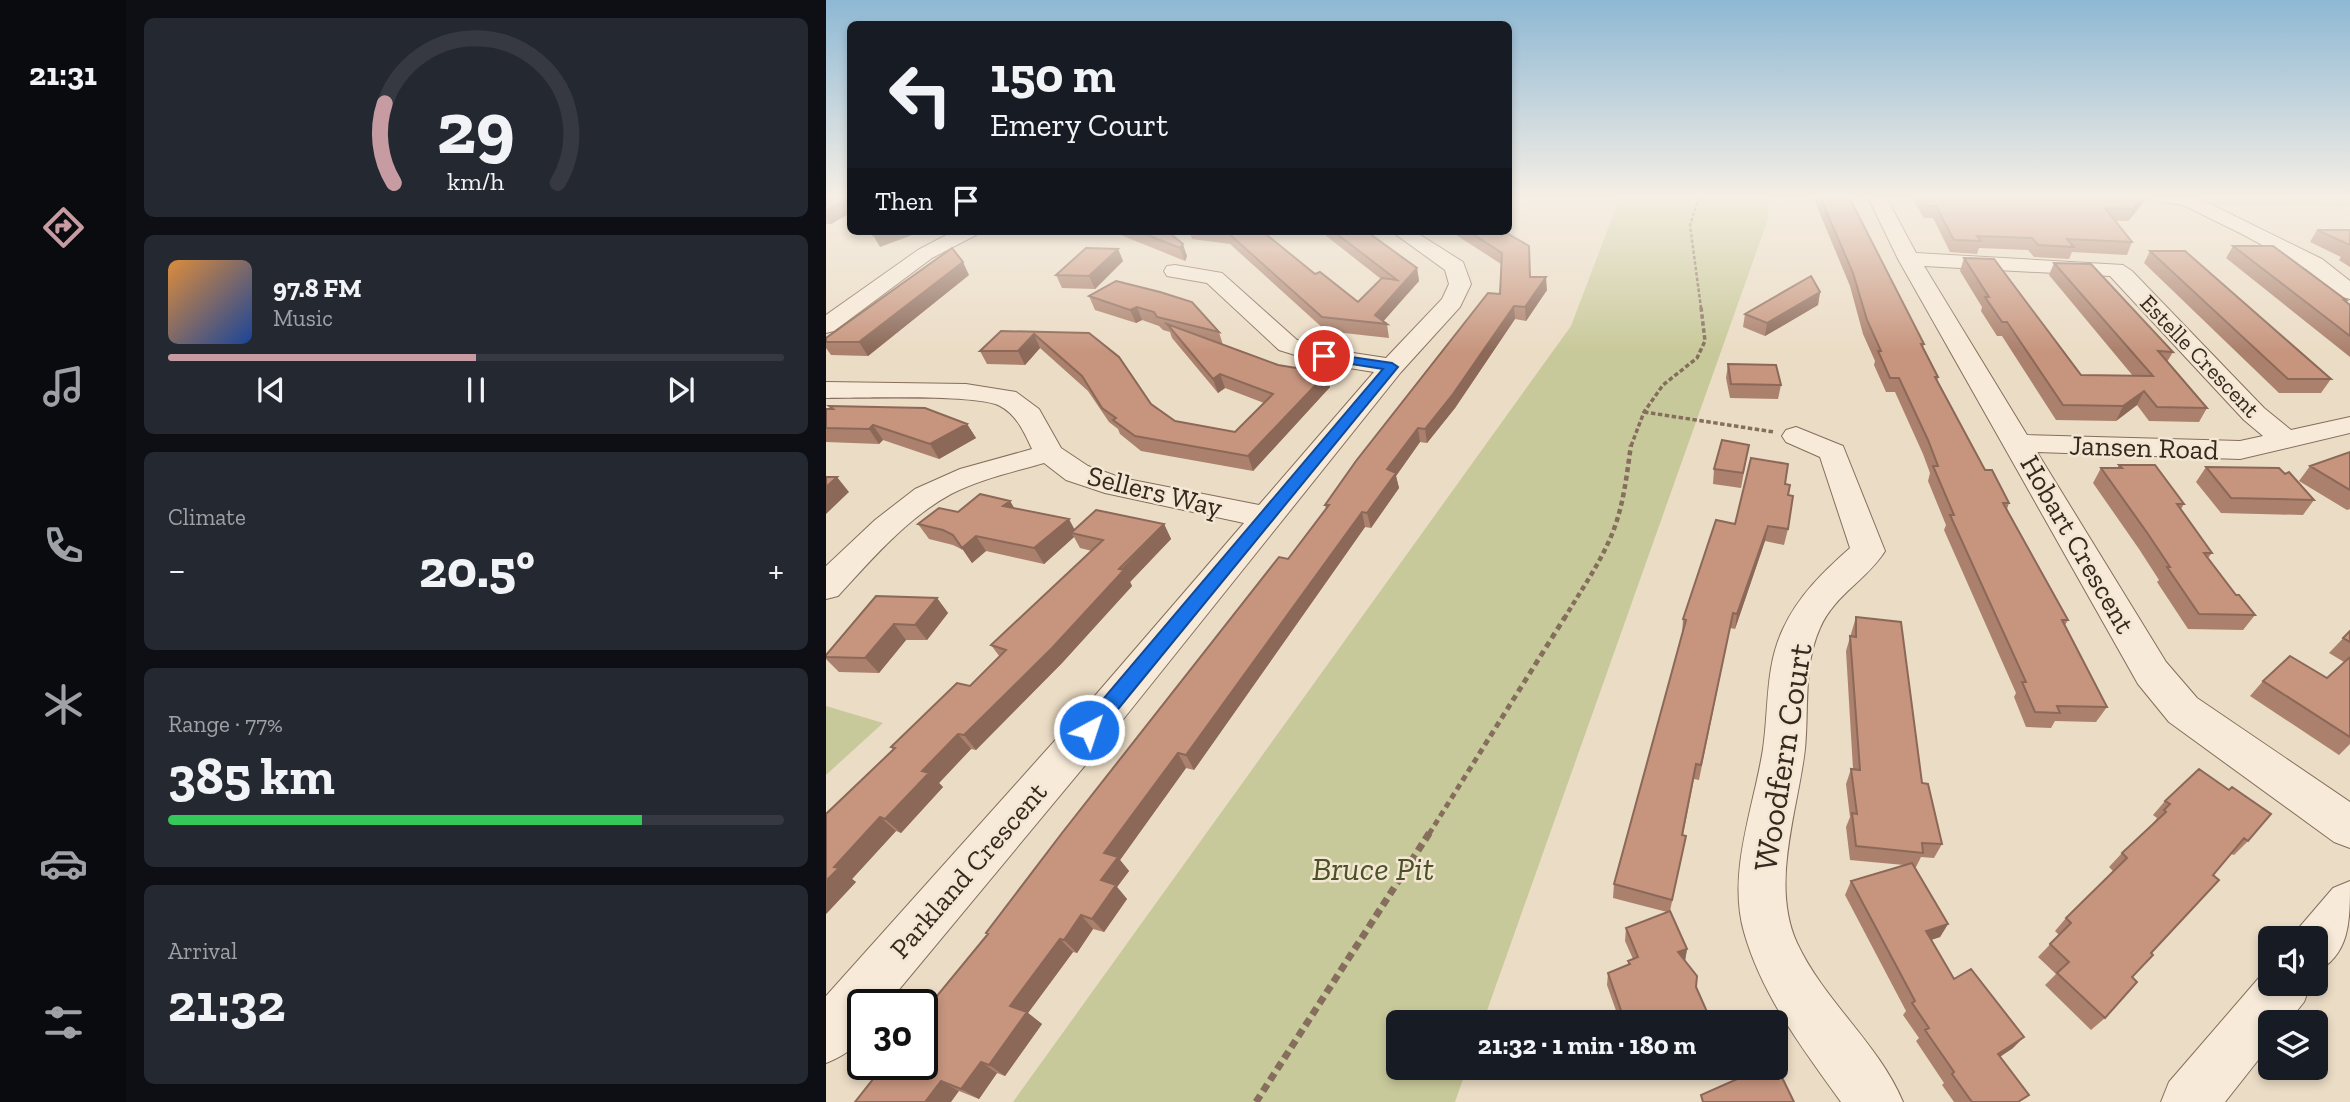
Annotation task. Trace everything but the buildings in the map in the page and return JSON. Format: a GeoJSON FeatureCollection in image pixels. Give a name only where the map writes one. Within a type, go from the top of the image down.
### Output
{"type":"FeatureCollection","features":[{"type":"Feature","properties":{"kind":"street"},"geometry":{"type":"LineString","coordinates":[[826,326],[936,248]]}},
{"type":"Feature","properties":{"kind":"street","name":"Parkland Crescent"},"geometry":{"type":"LineString","coordinates":[[826,1036],[1107,710],[1392,367],[1451,302],[1460,284],[1455,267],[1427,248]]}},
{"type":"Feature","properties":{"kind":"street","name":"Hobart Crescent"},"geometry":{"type":"LineString","coordinates":[[1904,248],[2152,673],[2183,710],[2350,827]]}},
{"type":"Feature","properties":{"kind":"street"},"geometry":{"type":"LineString","coordinates":[[2284,248],[2314,264],[2350,292]]}},
{"type":"Feature","properties":{"kind":"street","name":"Estelle Crescent"},"geometry":{"type":"LineString","coordinates":[[1909,258],[2115,270],[2124,276],[2254,414],[2283,438]]}},
{"type":"Feature","properties":{"kind":"street"},"geometry":{"type":"LineString","coordinates":[[1175,271],[1214,278],[1288,345],[1324,356],[1392,367]]}},
{"type":"Feature","properties":{"kind":"street","name":"Sellers Way"},"geometry":{"type":"LineString","coordinates":[[826,390],[966,392],[1007,398],[1029,415],[1049,453],[1077,473],[1116,486],[1267,517]]}},
{"type":"Feature","properties":{"kind":"street","name":"Jansen Road"},"geometry":{"type":"LineString","coordinates":[[2020,443],[2240,450],[2283,438],[2350,425]]}},
{"type":"Feature","properties":{"kind":"street","name":"Woodfern Court"},"geometry":{"type":"LineString","coordinates":[[1796,436],[1833,452],[1868,551],[1824,590],[1800,631],[1788,679],[1785,745],[1762,885],[1767,929],[1787,978],[1875,1102]]}},
{"type":"Feature","properties":{"kind":"street"},"geometry":{"type":"LineString","coordinates":[[826,587],[881,529],[928,494],[986,470],[1049,453]]}},
{"type":"Feature","properties":{"kind":"street"},"geometry":{"type":"LineString","coordinates":[[2328,932],[2350,905]]}},
{"type":"Feature","properties":{"kind":"street"},"geometry":{"type":"LineString","coordinates":[[2189,1102],[2276,996]]}},
{"type":"Feature","properties":{"kind":"path"},"geometry":{"type":"LineString","coordinates":[[1256,1102],[1478,759],[1600,559],[1614,530],[1622,503],[1632,442],[1644,412],[1663,386],[1697,358],[1705,341],[1693,248]]}},
{"type":"Feature","properties":{"kind":"path"},"geometry":{"type":"LineString","coordinates":[[1644,412],[1796,436]]}},
{"type":"Feature","properties":{"kind":"green space","name":"Bruce Pit"},"geometry":{"type":"Polygon","coordinates":[[[1600,248],[1758,248],[1487,1010],[1386,1010],[1386,1080],[1463,1080],[1455,1102],[1013,1102],[1571,326],[1600,248]]]}},
{"type":"Feature","properties":{"kind":"green space"},"geometry":{"type":"Polygon","coordinates":[[[826,706],[883,723],[826,775],[826,706]]]}},
{"type":"Feature","properties":{"kind":"route"},"geometry":{"type":"LineString","coordinates":[[1089,730],[1392,367],[1324,356]]}}]}
